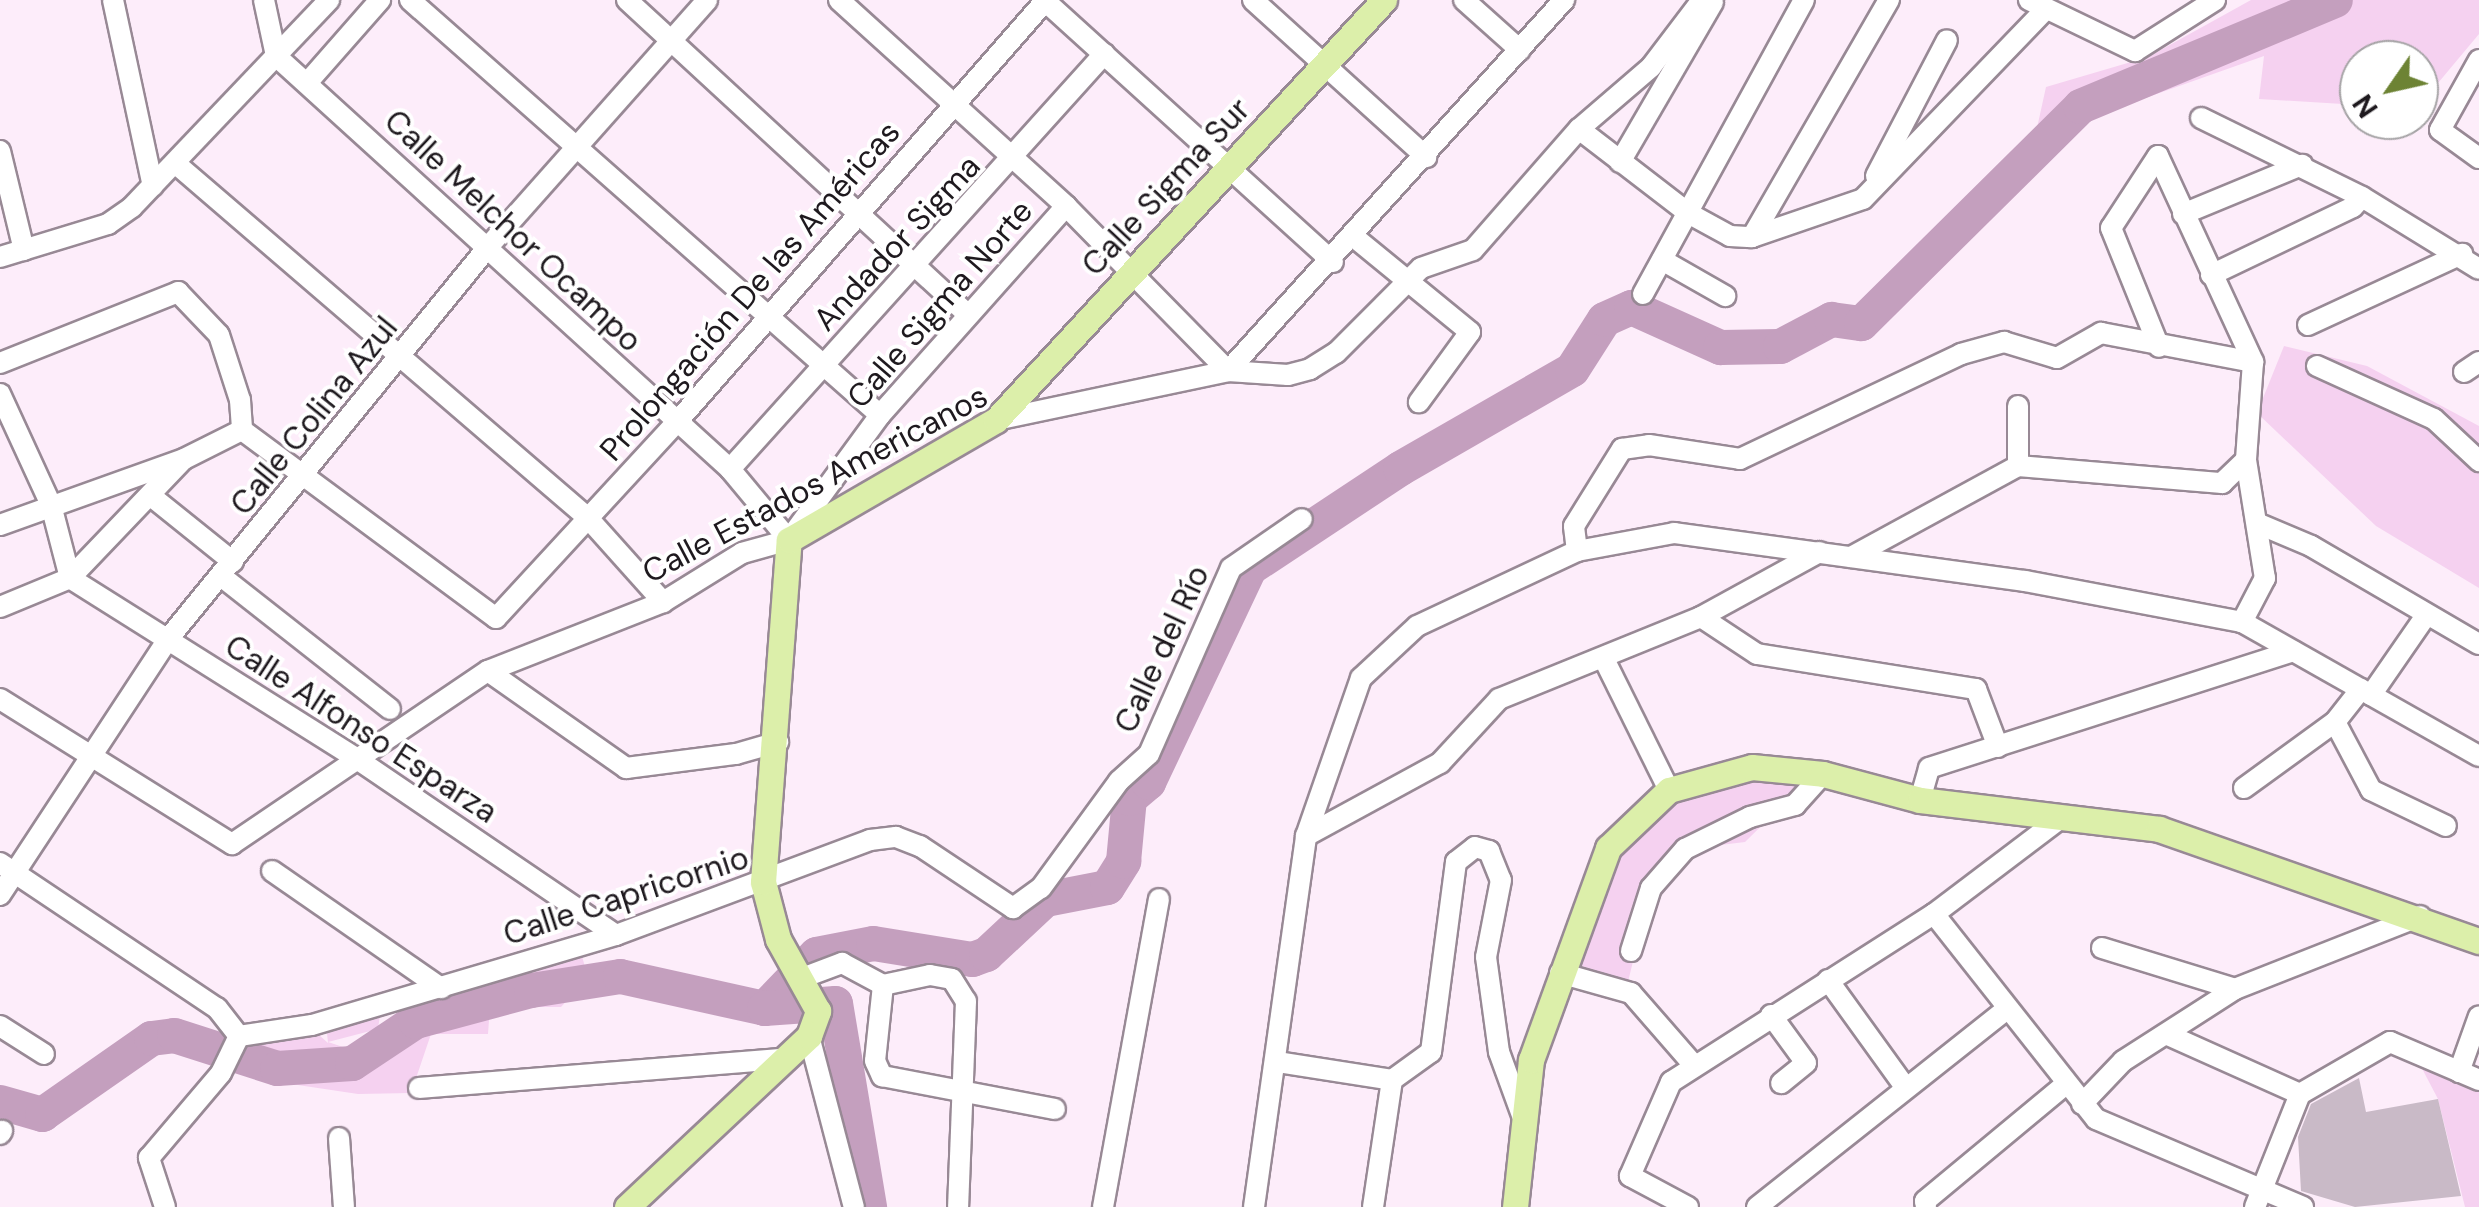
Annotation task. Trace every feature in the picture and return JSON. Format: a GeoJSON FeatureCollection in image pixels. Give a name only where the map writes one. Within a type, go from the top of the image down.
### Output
{"type":"FeatureCollection","features":[{"type":"Feature","properties":{"kind":"main road","name":"Calle Sigma Sur"},"geometry":{"type":"LineString","coordinates":[[996,420],[1384,0]]}},
{"type":"Feature","properties":{"kind":"main road","name":"Calle Estados Americanos"},"geometry":{"type":"LineString","coordinates":[[789,540],[996,420]]}},
{"type":"Feature","properties":{"kind":"main road"},"geometry":{"type":"LineString","coordinates":[[627,1207],[783,1060],[814,1024],[802,978],[778,939],[762,882],[778,742],[789,540]]}},
{"type":"Feature","properties":{"kind":"main road"},"geometry":{"type":"LineString","coordinates":[[1515,1207],[1531,1060],[1560,972],[1608,848],[1669,790],[1752,768],[1822,774],[1920,800],[2057,820],[2159,829],[2420,916],[2479,940]]}},
{"type":"Feature","properties":{"kind":"street"},"geometry":{"type":"LineString","coordinates":[[113,0],[153,186]]}},
{"type":"Feature","properties":{"kind":"street"},"geometry":{"type":"LineString","coordinates":[[264,0],[276,56]]}},
{"type":"Feature","properties":{"kind":"street"},"geometry":{"type":"LineString","coordinates":[[0,257],[108,224],[153,186],[329,0]]}},
{"type":"Feature","properties":{"kind":"street"},"geometry":{"type":"LineString","coordinates":[[308,83],[380,0]]}},
{"type":"Feature","properties":{"kind":"street"},"geometry":{"type":"LineString","coordinates":[[410,0],[880,415]]}},
{"type":"Feature","properties":{"kind":"street"},"geometry":{"type":"LineString","coordinates":[[627,0],[916,260],[968,314]]}},
{"type":"Feature","properties":{"kind":"street","name":"Calle Colina Azul"},"geometry":{"type":"LineString","coordinates":[[0,895],[7,868],[168,639],[307,474],[488,248],[707,0]]}},
{"type":"Feature","properties":{"kind":"street"},"geometry":{"type":"LineString","coordinates":[[840,0],[1066,206],[1228,370],[1333,262],[1564,0]]}},
{"type":"Feature","properties":{"kind":"street"},"geometry":{"type":"LineString","coordinates":[[1045,0],[1333,262]]}},
{"type":"Feature","properties":{"kind":"street","name":"Prolongación De las Américas"},"geometry":{"type":"LineString","coordinates":[[307,474],[496,618],[677,422],[1045,0]]}},
{"type":"Feature","properties":{"kind":"street"},"geometry":{"type":"LineString","coordinates":[[1253,0],[1426,157]]}},
{"type":"Feature","properties":{"kind":"street"},"geometry":{"type":"LineString","coordinates":[[1464,0],[1520,50]]}},
{"type":"Feature","properties":{"kind":"street","name":"Calle Estados Americanos"},"geometry":{"type":"LineString","coordinates":[[996,420],[1228,370],[1288,375],[1310,369],[1438,259],[1472,250],[1579,129],[1651,67],[1702,0]]}},
{"type":"Feature","properties":{"kind":"street"},"geometry":{"type":"LineString","coordinates":[[1620,162],[1714,0]]}},
{"type":"Feature","properties":{"kind":"street"},"geometry":{"type":"LineString","coordinates":[[1644,294],[1804,0]]}},
{"type":"Feature","properties":{"kind":"street"},"geometry":{"type":"LineString","coordinates":[[1752,237],[1889,0]]}},
{"type":"Feature","properties":{"kind":"street"},"geometry":{"type":"LineString","coordinates":[[1579,129],[1688,213],[1730,236],[1752,237],[1863,200],[2037,5],[2136,52],[2215,0]]}},
{"type":"Feature","properties":{"kind":"street"},"geometry":{"type":"LineString","coordinates":[[1863,200],[1947,40]]}},
{"type":"Feature","properties":{"kind":"street","name":"Andador Sigma"},"geometry":{"type":"LineString","coordinates":[[730,470],[916,260],[1016,160],[1104,54]]}},
{"type":"Feature","properties":{"kind":"street","name":"Calle Melchor Ocampo"},"geometry":{"type":"LineString","coordinates":[[276,56],[730,470],[789,540]]}},
{"type":"Feature","properties":{"kind":"street"},"geometry":{"type":"LineString","coordinates":[[2479,60],[2440,130],[2479,158]]}},
{"type":"Feature","properties":{"kind":"street"},"geometry":{"type":"LineString","coordinates":[[2200,118],[2362,196],[2462,254],[2479,269]]}},
{"type":"Feature","properties":{"kind":"street"},"geometry":{"type":"LineString","coordinates":[[0,151],[24,250]]}},
{"type":"Feature","properties":{"kind":"street"},"geometry":{"type":"LineString","coordinates":[[2159,347],[2111,228],[2158,156],[2253,362],[2246,460],[2259,524],[2264,578],[2242,622]]}},
{"type":"Feature","properties":{"kind":"street"},"geometry":{"type":"LineString","coordinates":[[175,163],[403,354],[588,518],[663,602]]}},
{"type":"Feature","properties":{"kind":"street"},"geometry":{"type":"LineString","coordinates":[[2184,214],[2302,165]]}},
{"type":"Feature","properties":{"kind":"street"},"geometry":{"type":"LineString","coordinates":[[2211,275],[2353,208],[2362,196]]}},
{"type":"Feature","properties":{"kind":"street","name":"Calle Sigma Norte"},"geometry":{"type":"LineString","coordinates":[[789,540],[880,415],[1066,206]]}},
{"type":"Feature","properties":{"kind":"street"},"geometry":{"type":"LineString","coordinates":[[1354,237],[1470,332],[1420,402]]}},
{"type":"Feature","properties":{"kind":"street"},"geometry":{"type":"LineString","coordinates":[[2308,325],[2462,254]]}},
{"type":"Feature","properties":{"kind":"street"},"geometry":{"type":"LineString","coordinates":[[1662,260],[1725,296]]}},
{"type":"Feature","properties":{"kind":"street"},"geometry":{"type":"LineString","coordinates":[[0,364],[178,292],[219,335],[242,430],[307,474]]}},
{"type":"Feature","properties":{"kind":"street"},"geometry":{"type":"LineString","coordinates":[[1576,551],[1574,526],[1622,449],[1649,445],[1740,459],[1961,354],[2004,342],[2057,358],[2101,333],[2253,362]]}},
{"type":"Feature","properties":{"kind":"street"},"geometry":{"type":"LineString","coordinates":[[2317,366],[2434,420],[2479,461]]}},
{"type":"Feature","properties":{"kind":"street"},"geometry":{"type":"LineString","coordinates":[[0,394],[50,505],[70,578]]}},
{"type":"Feature","properties":{"kind":"street"},"geometry":{"type":"LineString","coordinates":[[2018,406],[2018,466]]}},
{"type":"Feature","properties":{"kind":"street"},"geometry":{"type":"LineString","coordinates":[[0,526],[184,459],[242,430]]}},
{"type":"Feature","properties":{"kind":"street"},"geometry":{"type":"LineString","coordinates":[[0,607],[70,578],[184,459]]}},
{"type":"Feature","properties":{"kind":"street"},"geometry":{"type":"LineString","coordinates":[[1852,557],[2018,466],[2222,483],[2246,460]]}},
{"type":"Feature","properties":{"kind":"street"},"geometry":{"type":"LineString","coordinates":[[151,496],[227,569],[390,709]]}},
{"type":"Feature","properties":{"kind":"street","name":"Calle del Río"},"geometry":{"type":"LineString","coordinates":[[1012,908],[1041,888],[1120,781],[1149,754],[1231,568],[1302,520]]}},
{"type":"Feature","properties":{"kind":"street"},"geometry":{"type":"LineString","coordinates":[[2259,524],[2479,644]]}},
{"type":"Feature","properties":{"kind":"street"},"geometry":{"type":"LineString","coordinates":[[1254,1207],[1306,836],[1361,678],[1417,626],[1576,551],[1674,533],[2025,580],[2242,622],[2479,756]]}},
{"type":"Feature","properties":{"kind":"street","name":"Calle Estados Americanos"},"geometry":{"type":"LineString","coordinates":[[86,755],[235,842],[488,671],[663,602],[742,554],[789,540]]}},
{"type":"Feature","properties":{"kind":"street"},"geometry":{"type":"LineString","coordinates":[[1306,836],[1440,763],[1499,700],[1701,617],[1819,552]]}},
{"type":"Feature","properties":{"kind":"street","name":"Calle Alfonso Esparza"},"geometry":{"type":"LineString","coordinates":[[70,578],[357,759],[616,936]]}},
{"type":"Feature","properties":{"kind":"street"},"geometry":{"type":"LineString","coordinates":[[2244,788],[2335,722],[2366,692],[2428,614]]}},
{"type":"Feature","properties":{"kind":"street"},"geometry":{"type":"LineString","coordinates":[[1701,617],[1757,654],[1976,688],[1998,747]]}},
{"type":"Feature","properties":{"kind":"street"},"geometry":{"type":"LineString","coordinates":[[1920,800],[1929,768],[2293,651]]}},
{"type":"Feature","properties":{"kind":"street"},"geometry":{"type":"LineString","coordinates":[[1604,660],[1669,790]]}},
{"type":"Feature","properties":{"kind":"street"},"geometry":{"type":"LineString","coordinates":[[488,671],[626,768],[736,754],[778,742]]}},
{"type":"Feature","properties":{"kind":"street"},"geometry":{"type":"LineString","coordinates":[[0,700],[86,755]]}},
{"type":"Feature","properties":{"kind":"street"},"geometry":{"type":"LineString","coordinates":[[2335,722],[2371,790],[2446,826]]}},
{"type":"Feature","properties":{"kind":"street"},"geometry":{"type":"LineString","coordinates":[[1631,951],[1651,888],[1685,849],[1750,818],[1795,804],[1822,774]]}},
{"type":"Feature","properties":{"kind":"street"},"geometry":{"type":"LineString","coordinates":[[1688,1207],[1630,1176],[1672,1082],[1693,1064],[1934,914],[2057,820]]}},
{"type":"Feature","properties":{"kind":"street","name":"Calle Capricornio"},"geometry":{"type":"LineString","coordinates":[[238,1042],[312,1025],[616,936],[870,840],[896,837],[1012,908]]}},
{"type":"Feature","properties":{"kind":"street"},"geometry":{"type":"LineString","coordinates":[[1276,1062],[1392,1080],[1431,1052],[1456,862],[1475,846],[1489,851],[1501,880],[1486,957],[1499,1052],[1524,1118]]}},
{"type":"Feature","properties":{"kind":"street"},"geometry":{"type":"LineString","coordinates":[[7,868],[217,1008],[238,1042],[220,1073],[149,1158],[165,1207]]}},
{"type":"Feature","properties":{"kind":"street"},"geometry":{"type":"LineString","coordinates":[[272,871],[440,988]]}},
{"type":"Feature","properties":{"kind":"street"},"geometry":{"type":"LineString","coordinates":[[1103,1207],[1159,899]]}},
{"type":"Feature","properties":{"kind":"street"},"geometry":{"type":"LineString","coordinates":[[1934,914],[2096,1119],[2259,1198],[2303,1207]]}},
{"type":"Feature","properties":{"kind":"street"},"geometry":{"type":"LineString","coordinates":[[2082,1104],[2123,1061],[2234,989],[2420,916]]}},
{"type":"Feature","properties":{"kind":"street"},"geometry":{"type":"LineString","coordinates":[[2102,948],[2234,989]]}},
{"type":"Feature","properties":{"kind":"street"},"geometry":{"type":"LineString","coordinates":[[802,978],[842,963],[882,986],[930,975],[952,979],[966,1002],[966,1093],[958,1207]]}},
{"type":"Feature","properties":{"kind":"street"},"geometry":{"type":"LineString","coordinates":[[1560,972],[1630,993],[1693,1064]]}},
{"type":"Feature","properties":{"kind":"street"},"geometry":{"type":"LineString","coordinates":[[1828,980],[1906,1088]]}},
{"type":"Feature","properties":{"kind":"street"},"geometry":{"type":"LineString","coordinates":[[882,986],[875,1061],[895,1083],[1054,1109]]}},
{"type":"Feature","properties":{"kind":"street"},"geometry":{"type":"LineString","coordinates":[[1757,1207],[2007,1008]]}},
{"type":"Feature","properties":{"kind":"street"},"geometry":{"type":"LineString","coordinates":[[1771,1015],[1806,1063],[1781,1083]]}},
{"type":"Feature","properties":{"kind":"street"},"geometry":{"type":"LineString","coordinates":[[2259,1198],[2300,1094],[2390,1042],[2469,1076],[2479,1016]]}},
{"type":"Feature","properties":{"kind":"street"},"geometry":{"type":"LineString","coordinates":[[814,1024],[851,1205]]}},
{"type":"Feature","properties":{"kind":"street"},"geometry":{"type":"LineString","coordinates":[[0,1026],[44,1054]]}},
{"type":"Feature","properties":{"kind":"street"},"geometry":{"type":"LineString","coordinates":[[2166,1034],[2300,1094]]}},
{"type":"Feature","properties":{"kind":"street"},"geometry":{"type":"LineString","coordinates":[[419,1088],[783,1060]]}},
{"type":"Feature","properties":{"kind":"street"},"geometry":{"type":"LineString","coordinates":[[1373,1207],[1392,1080]]}},
{"type":"Feature","properties":{"kind":"street"},"geometry":{"type":"LineString","coordinates":[[1926,1204],[2066,1084]]}},
{"type":"Feature","properties":{"kind":"street"},"geometry":{"type":"LineString","coordinates":[[339,1138],[344,1207]]}},
{"type":"Feature","properties":{"kind":"shaded area"},"geometry":{"type":"Polygon","coordinates":[[[2251,0],[2479,0],[2479,34],[2439,82],[2439,40],[2339,40],[2339,104],[2259,99],[2264,56],[2035,137],[2046,87],[2148,57],[2251,0]]]}},
{"type":"Feature","properties":{"kind":"shaded area"},"geometry":{"type":"Polygon","coordinates":[[[2284,346],[2367,366],[2479,426],[2479,588],[2376,526],[2257,413],[2284,346]]]}},
{"type":"Feature","properties":{"kind":"shaded area"},"geometry":{"type":"Polygon","coordinates":[[[1749,771],[1802,786],[1745,842],[1712,846],[1682,861],[1647,904],[1626,990],[1564,971],[1622,839],[1676,803],[1749,771]]]}},
{"type":"Feature","properties":{"kind":"shaded area"},"geometry":{"type":"Polygon","coordinates":[[[580,950],[593,993],[571,996],[561,1007],[490,1007],[488,1034],[431,1034],[411,1093],[358,1094],[271,1081],[232,1066],[243,1038],[310,1027],[328,1043],[326,1023],[381,1008],[378,1029],[328,1042],[349,1049],[374,1039],[404,1004],[580,950]]]}},
{"type":"Feature","properties":{"kind":"shaded area"},"geometry":{"type":"Polygon","coordinates":[[[2406,1038],[2479,1075],[2479,1207],[2465,1207],[2438,1099],[2406,1038]]]}},
{"type":"Feature","properties":{"kind":"building"},"geometry":{"type":"Polygon","coordinates":[[[2359,1078],[2366,1112],[2438,1099],[2461,1196],[2355,1207],[2301,1191],[2298,1137],[2311,1104],[2359,1078]]]}},
{"type":"Feature","properties":{"kind":"waterway"},"geometry":{"type":"LineString","coordinates":[[764,1008],[816,954],[873,943],[972,959],[986,954],[1045,899],[1107,887],[1123,861],[1129,798],[1148,782],[1249,568],[1400,468],[1572,369],[1604,319],[1631,307],[1720,347],[1780,346],[1831,319],[1861,323],[2080,106],[2335,0]]}},
{"type":"Feature","properties":{"kind":"waterway"},"geometry":{"type":"LineString","coordinates":[[0,1102],[42,1114],[151,1038],[174,1035],[277,1068],[352,1063],[415,1021],[531,990],[620,976],[764,1008],[835,1003],[869,1207]]}}]}
